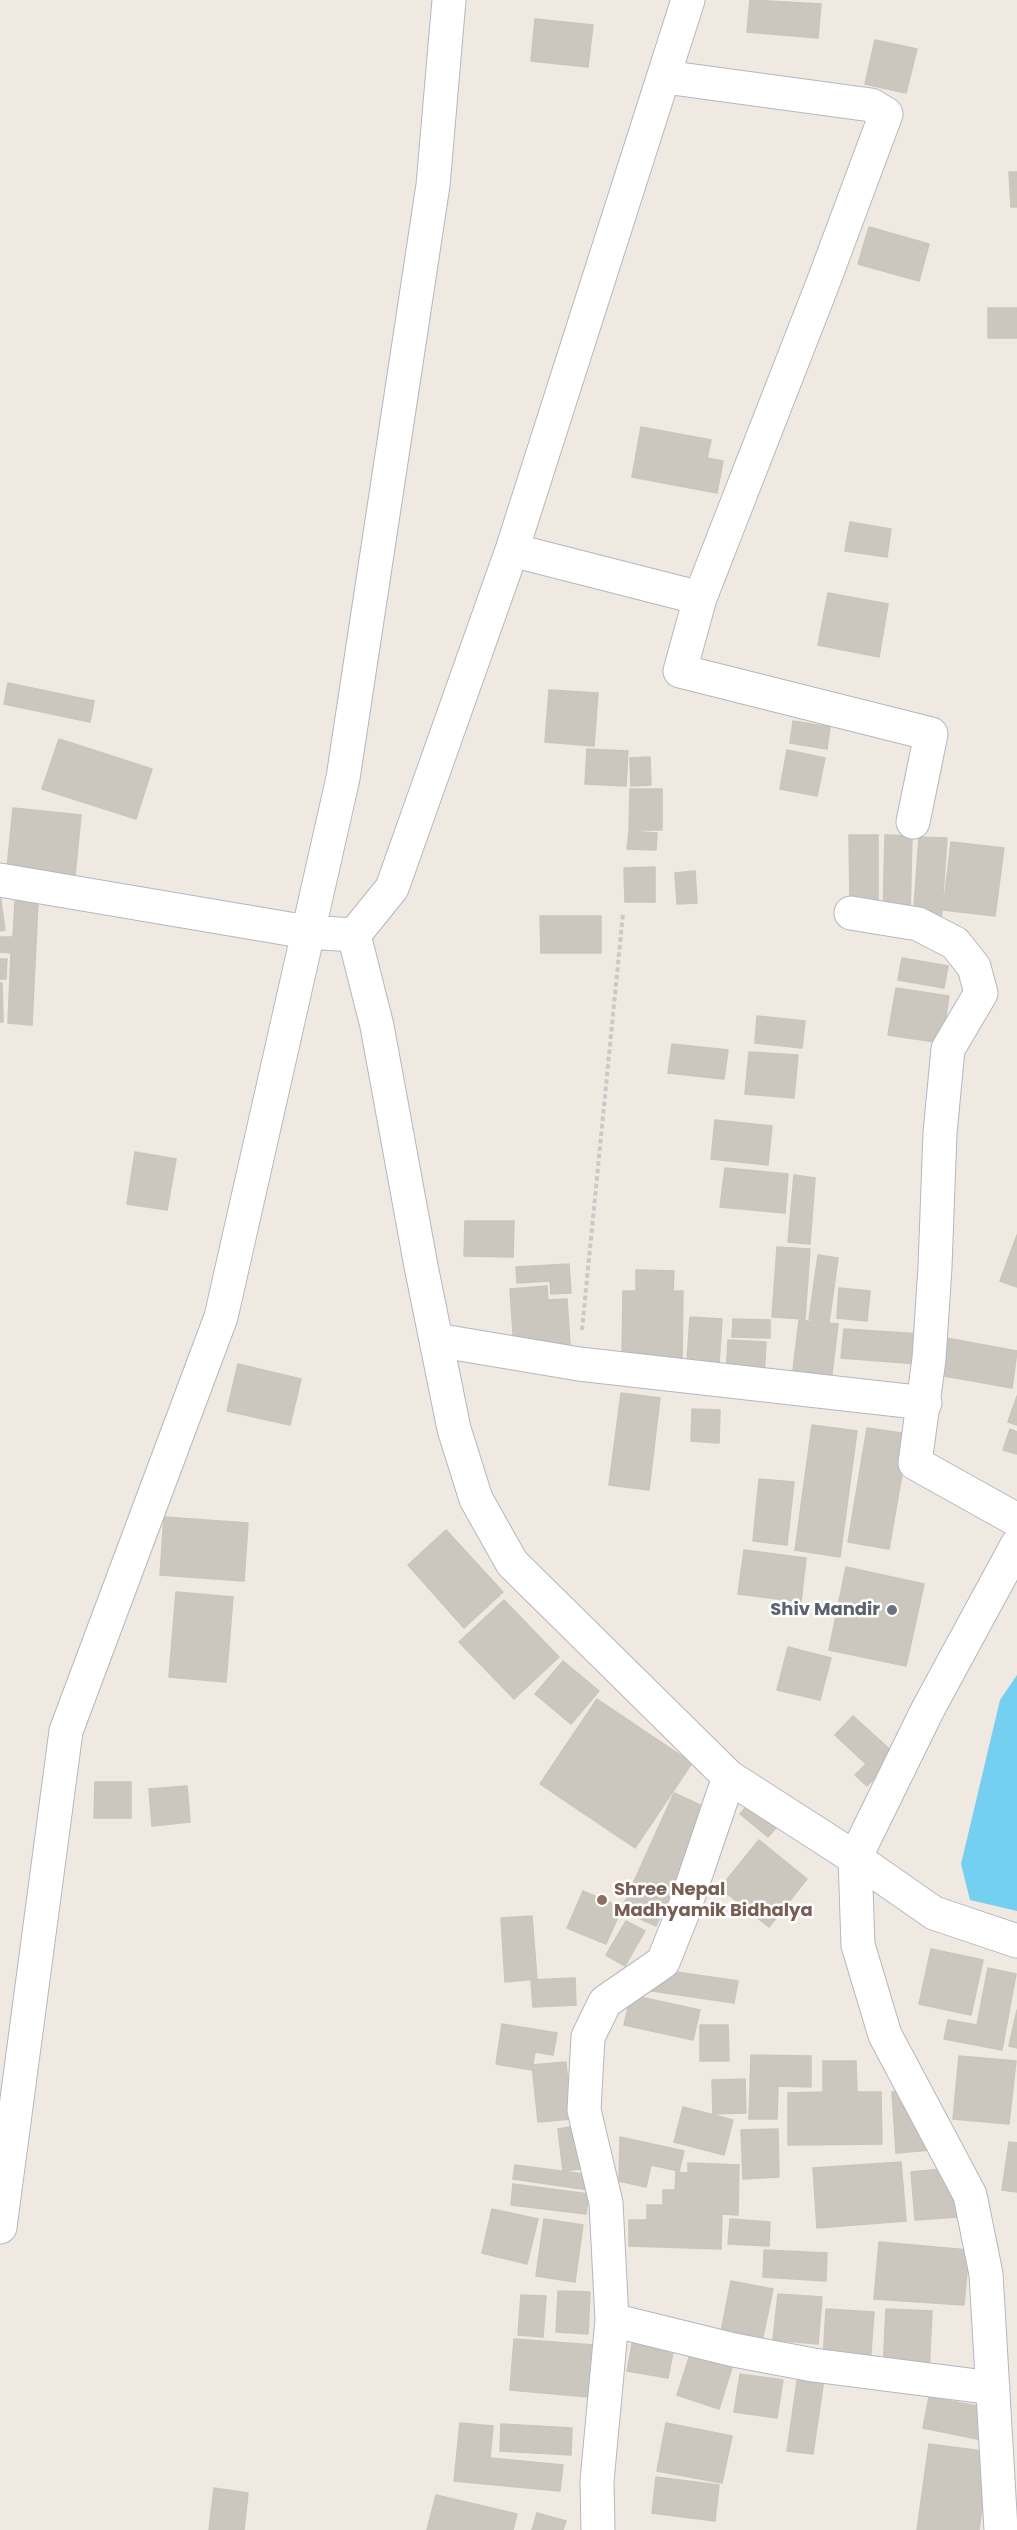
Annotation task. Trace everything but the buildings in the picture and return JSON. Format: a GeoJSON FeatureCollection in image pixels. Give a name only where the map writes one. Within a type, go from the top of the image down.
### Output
{"type":"FeatureCollection","features":[{"type":"Feature","properties":{"kind":"street"},"geometry":{"type":"LineString","coordinates":[[0,2227],[66,1731],[221,1317],[343,778],[431,197],[448,0]]}},
{"type":"Feature","properties":{"kind":"street"},"geometry":{"type":"LineString","coordinates":[[354,935],[392,888],[512,550],[688,0]]}},
{"type":"Feature","properties":{"kind":"street"},"geometry":{"type":"LineString","coordinates":[[665,76],[871,105],[886,114],[824,283],[700,598],[680,671],[931,734],[913,822]]}},
{"type":"Feature","properties":{"kind":"street"},"geometry":{"type":"LineString","coordinates":[[512,550],[700,598]]}},
{"type":"Feature","properties":{"kind":"street"},"geometry":{"type":"LineString","coordinates":[[0,880],[307,932],[354,935]]}},
{"type":"Feature","properties":{"kind":"street"},"geometry":{"type":"LineString","coordinates":[[851,913],[918,924],[955,943],[974,967],[981,993],[948,1049],[940,1133],[935,1267],[925,1403],[915,1463],[1017,1520]]}},
{"type":"Feature","properties":{"kind":"street"},"geometry":{"type":"LineString","coordinates":[[354,935],[377,1026],[454,1429],[476,1499],[512,1563],[729,1777],[855,1858],[934,1913],[1017,1941]]}},
{"type":"Feature","properties":{"kind":"street"},"geometry":{"type":"LineString","coordinates":[[436,1340],[579,1364],[925,1403]]}},
{"type":"Feature","properties":{"kind":"street"},"geometry":{"type":"LineString","coordinates":[[1001,2530],[1007,2443],[993,2388],[986,2274],[970,2195],[885,2035],[858,1945],[855,1858],[928,1709],[1017,1545]]}},
{"type":"Feature","properties":{"kind":"street"},"geometry":{"type":"LineString","coordinates":[[598,2530],[597,2481],[612,2320],[606,2203],[584,2110],[588,2037],[605,2002],[663,1962],[683,1912],[729,1777]]}},
{"type":"Feature","properties":{"kind":"street"},"geometry":{"type":"LineString","coordinates":[[612,2320],[734,2350],[813,2365],[993,2388]]}},
{"type":"Feature","properties":{"kind":"path"},"geometry":{"type":"LineString","coordinates":[[579,1364],[622,913]]}},
{"type":"Feature","properties":{"kind":"water"},"geometry":{"type":"Polygon","coordinates":[[[1017,1675],[1017,1911],[970,1900],[961,1864],[1000,1700],[1017,1675]]]}},
{"type":"Feature","properties":{"kind":"place","name":"Shiv Mandir"},"geometry":{"type":"Point","coordinates":[892,1610]}},
{"type":"Feature","properties":{"kind":"place","name":"Shree Nepal Madhyamik Bidhalya"},"geometry":{"type":"Point","coordinates":[602,1900]}}]}
